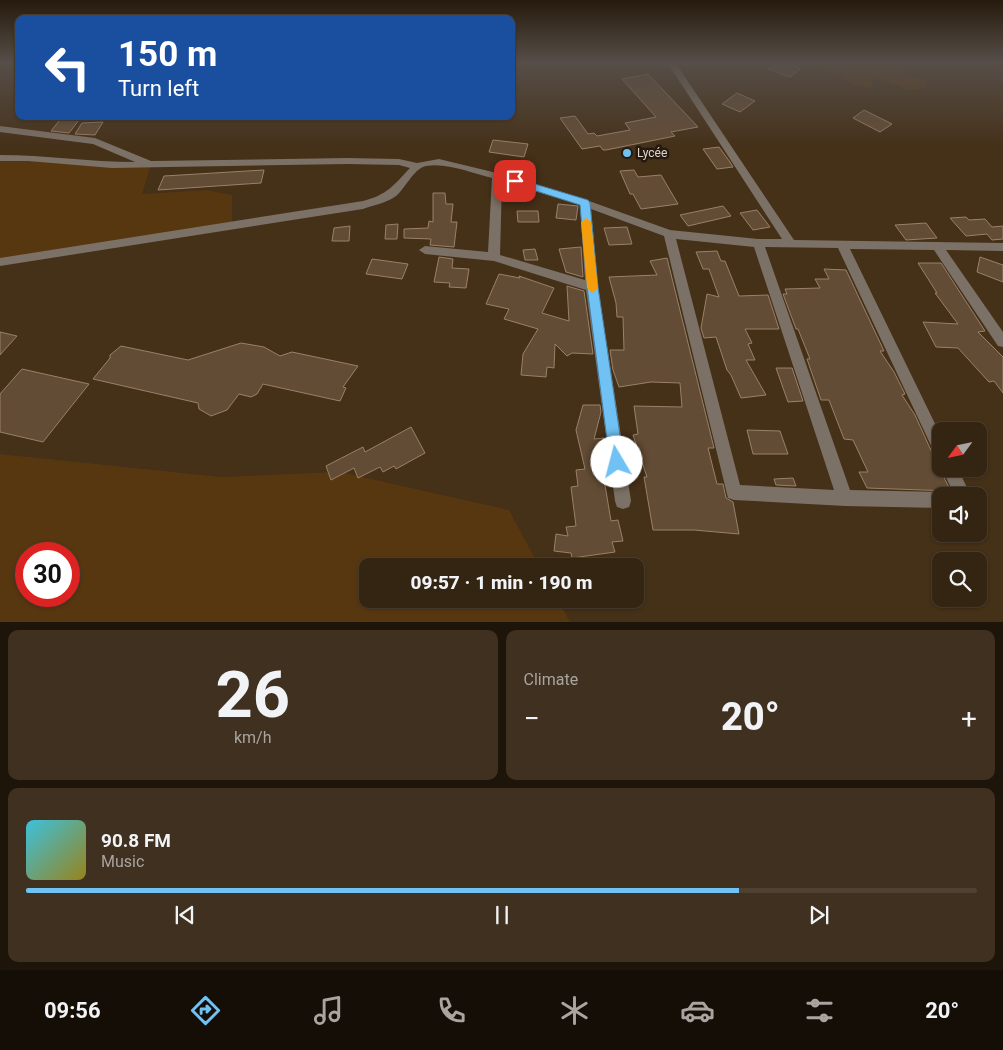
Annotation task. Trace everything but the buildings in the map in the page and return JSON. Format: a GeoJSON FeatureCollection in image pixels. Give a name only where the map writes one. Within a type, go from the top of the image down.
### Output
{"type":"FeatureCollection","features":[{"type":"Feature","properties":{"kind":"street"},"geometry":{"type":"LineString","coordinates":[[691,91],[790,244]]}},
{"type":"Feature","properties":{"kind":"street"},"geometry":{"type":"LineString","coordinates":[[0,129],[95,141],[151,165]]}},
{"type":"Feature","properties":{"kind":"street"},"geometry":{"type":"LineString","coordinates":[[0,158],[28,158],[112,166],[347,161],[399,162],[417,166]]}},
{"type":"Feature","properties":{"kind":"street"},"geometry":{"type":"LineString","coordinates":[[0,262],[363,205],[381,200],[393,192],[417,166],[439,162],[497,176],[585,203],[669,234],[758,243],[1003,247]]}},
{"type":"Feature","properties":{"kind":"street"},"geometry":{"type":"LineString","coordinates":[[494,257],[497,176]]}},
{"type":"Feature","properties":{"kind":"street"},"geometry":{"type":"LineString","coordinates":[[585,203],[592,287],[623,501]]}},
{"type":"Feature","properties":{"kind":"street"},"geometry":{"type":"LineString","coordinates":[[669,234],[734,492],[845,498],[932,500]]}},
{"type":"Feature","properties":{"kind":"street"},"geometry":{"type":"LineString","coordinates":[[758,243],[845,498]]}},
{"type":"Feature","properties":{"kind":"street"},"geometry":{"type":"LineString","coordinates":[[842,244],[932,432]]}},
{"type":"Feature","properties":{"kind":"street"},"geometry":{"type":"LineString","coordinates":[[938,247],[1003,342]]}},
{"type":"Feature","properties":{"kind":"street"},"geometry":{"type":"LineString","coordinates":[[973,247],[1003,256]]}},
{"type":"Feature","properties":{"kind":"street"},"geometry":{"type":"LineString","coordinates":[[425,250],[494,257],[592,287]]}},
{"type":"Feature","properties":{"kind":"street"},"geometry":{"type":"LineString","coordinates":[[988,320],[1003,325]]}},
{"type":"Feature","properties":{"kind":"shaded area"},"geometry":{"type":"Polygon","coordinates":[[[0,158],[151,165],[142,194],[206,190],[232,195],[232,225],[0,262],[0,158]]]}},
{"type":"Feature","properties":{"kind":"shaded area"},"geometry":{"type":"Polygon","coordinates":[[[0,454],[221,477],[340,472],[509,510],[535,558],[359,558],[359,608],[562,608],[570,622],[0,622],[0,454]]]}},
{"type":"Feature","properties":{"kind":"slow traffic"},"geometry":{"type":"LineString","coordinates":[[586,222],[592,288]]}},
{"type":"Feature","properties":{"kind":"place","name":"Lycée"},"geometry":{"type":"Point","coordinates":[627,153]}},
{"type":"Feature","properties":{"kind":"route"},"geometry":{"type":"LineString","coordinates":[[515,181],[585,203],[592,287],[617,462]]}}]}
